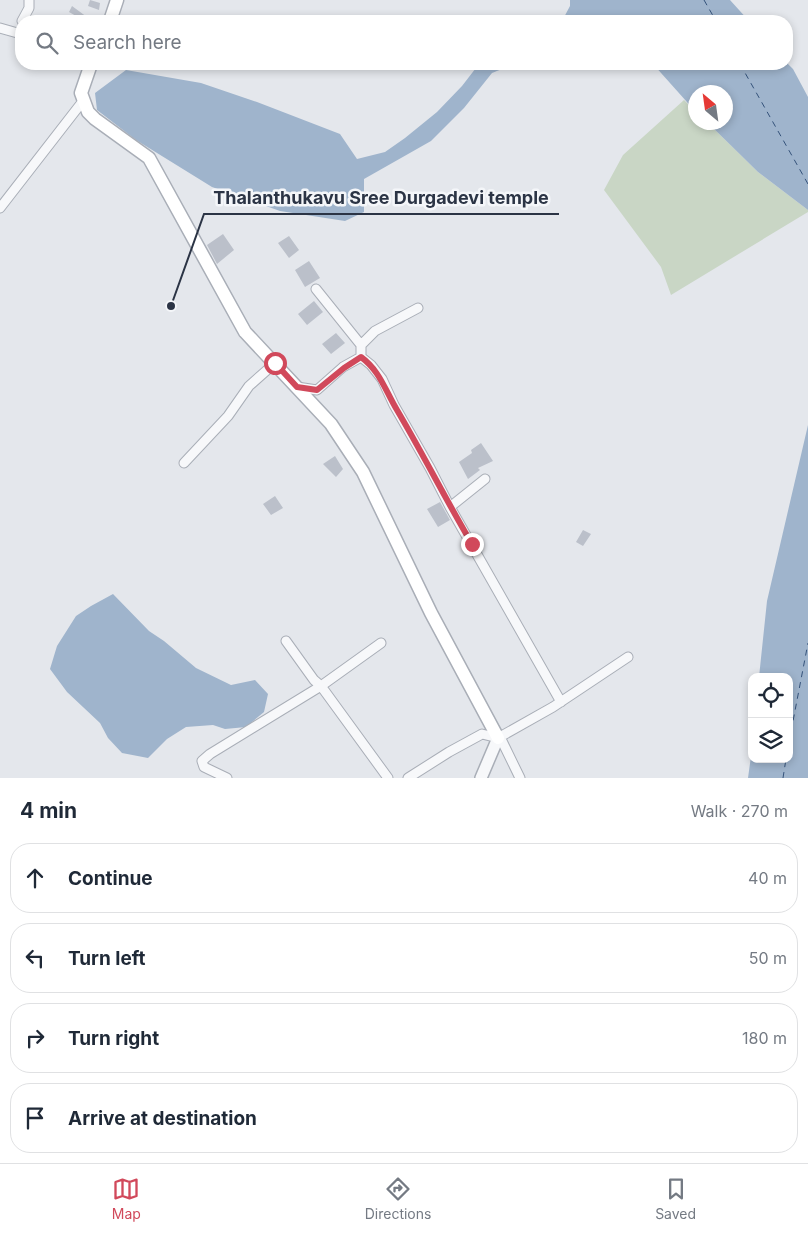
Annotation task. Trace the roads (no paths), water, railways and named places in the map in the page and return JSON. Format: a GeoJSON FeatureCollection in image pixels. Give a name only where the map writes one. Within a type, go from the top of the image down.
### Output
{"type":"FeatureCollection","features":[{"type":"Feature","properties":{"kind":"main road"},"geometry":{"type":"LineString","coordinates":[[112,15],[117,0]]}},
{"type":"Feature","properties":{"kind":"main road"},"geometry":{"type":"LineString","coordinates":[[90,70],[81,93],[88,112],[149,158],[245,332],[331,424],[363,472],[431,613],[498,738]]}},
{"type":"Feature","properties":{"kind":"street"},"geometry":{"type":"LineString","coordinates":[[25,15],[29,0]]}},
{"type":"Feature","properties":{"kind":"street"},"geometry":{"type":"LineString","coordinates":[[0,28],[15,33]]}},
{"type":"Feature","properties":{"kind":"street"},"geometry":{"type":"LineString","coordinates":[[0,208],[83,101]]}},
{"type":"Feature","properties":{"kind":"street"},"geometry":{"type":"LineString","coordinates":[[316,289],[361,345],[361,357]]}},
{"type":"Feature","properties":{"kind":"street"},"geometry":{"type":"LineString","coordinates":[[361,345],[375,331],[418,308]]}},
{"type":"Feature","properties":{"kind":"street"},"geometry":{"type":"LineString","coordinates":[[297,387],[317,390],[361,357]]}},
{"type":"Feature","properties":{"kind":"street"},"geometry":{"type":"LineString","coordinates":[[361,357],[371,365],[382,379],[394,405],[450,507],[561,702]]}},
{"type":"Feature","properties":{"kind":"street"},"geometry":{"type":"LineString","coordinates":[[184,463],[228,416],[249,386],[275,363]]}},
{"type":"Feature","properties":{"kind":"street"},"geometry":{"type":"LineString","coordinates":[[450,507],[485,479]]}},
{"type":"Feature","properties":{"kind":"street"},"geometry":{"type":"LineString","coordinates":[[286,640],[388,778]]}},
{"type":"Feature","properties":{"kind":"street"},"geometry":{"type":"LineString","coordinates":[[227,778],[204,767],[202,761],[210,754],[320,686],[381,643]]}},
{"type":"Feature","properties":{"kind":"street"},"geometry":{"type":"LineString","coordinates":[[481,778],[498,738],[561,702],[628,657]]}},
{"type":"Feature","properties":{"kind":"street"},"geometry":{"type":"LineString","coordinates":[[408,778],[482,734],[498,738],[502,741],[520,778]]}},
{"type":"Feature","properties":{"kind":"water"},"geometry":{"type":"Polygon","coordinates":[[[570,0],[730,0],[744,15],[565,15],[570,6],[570,0]]]}},
{"type":"Feature","properties":{"kind":"water"},"geometry":{"type":"Polygon","coordinates":[[[793,69],[808,97],[808,210],[758,172],[715,130],[733,130],[733,85],[688,85],[688,103],[658,70],[793,69]]]}},
{"type":"Feature","properties":{"kind":"water"},"geometry":{"type":"Polygon","coordinates":[[[126,70],[201,83],[340,134],[357,159],[385,152],[437,112],[474,70],[499,70],[492,73],[464,108],[431,141],[364,179],[364,212],[345,221],[280,211],[212,187],[136,140],[97,110],[95,93],[126,70]]]}},
{"type":"Feature","properties":{"kind":"water"},"geometry":{"type":"Polygon","coordinates":[[[808,425],[808,778],[748,778],[750,763],[793,763],[793,673],[759,673],[767,601],[808,425]]]}},
{"type":"Feature","properties":{"kind":"water"},"geometry":{"type":"Polygon","coordinates":[[[113,594],[149,631],[196,668],[231,685],[255,680],[268,694],[264,712],[246,727],[225,729],[213,725],[186,727],[167,739],[148,758],[122,753],[108,738],[100,723],[67,692],[50,669],[57,646],[76,616],[113,594]]]}},
{"type":"Feature","properties":{"kind":"place","name":"Thalanthukavu Sree Durgadevi temple"},"geometry":{"type":"Point","coordinates":[171,306]}}]}
